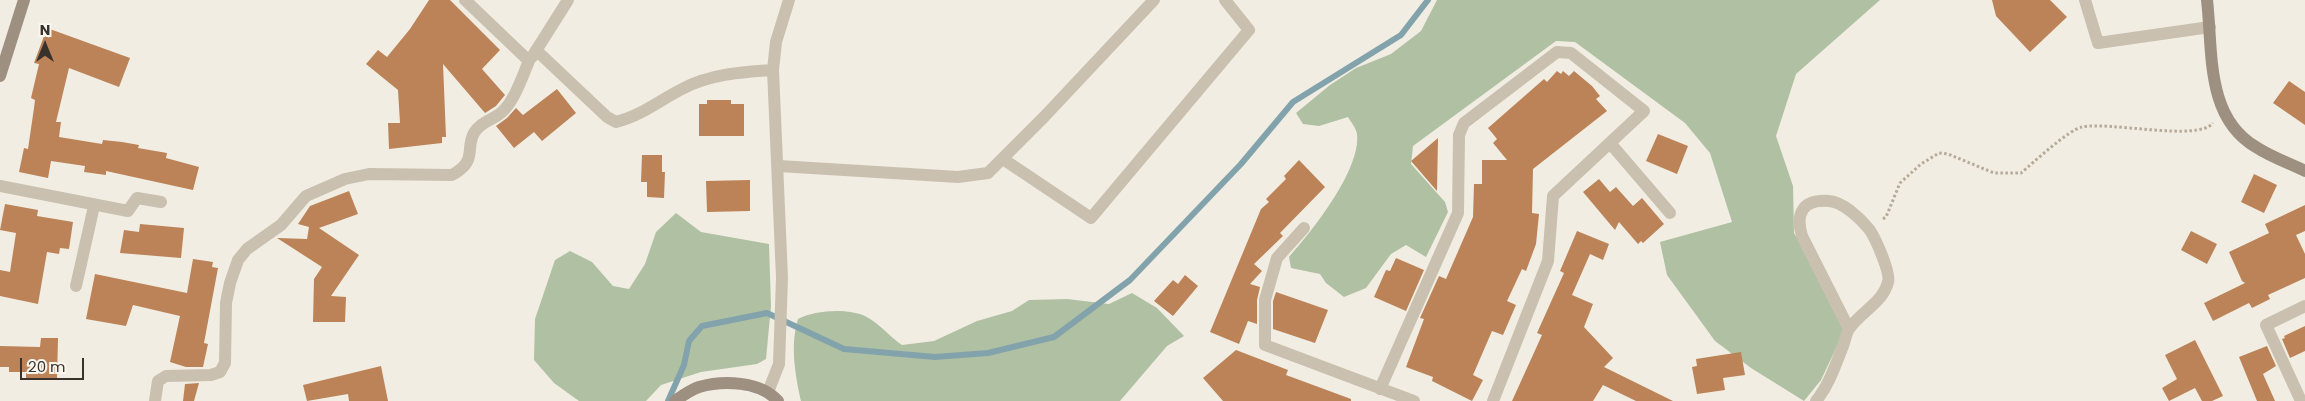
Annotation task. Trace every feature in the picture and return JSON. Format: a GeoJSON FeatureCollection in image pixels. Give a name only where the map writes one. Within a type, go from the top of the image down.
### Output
{"type":"FeatureCollection","features":[{"type":"Feature","properties":{"kind":"street"},"geometry":{"type":"LineString","coordinates":[[0,76],[24,0]]}},
{"type":"Feature","properties":{"kind":"street"},"geometry":{"type":"LineString","coordinates":[[465,0],[607,117],[616,122],[628,119],[683,88],[706,79],[736,73],[773,70]]}},
{"type":"Feature","properties":{"kind":"street"},"geometry":{"type":"LineString","coordinates":[[155,401],[158,380],[166,376],[211,375],[220,372],[225,363],[226,303],[230,283],[238,260],[246,249],[281,226],[306,196],[345,178],[369,174],[452,175],[461,170],[470,155],[474,133],[482,124],[502,112],[510,102],[532,55],[568,0]]}},
{"type":"Feature","properties":{"kind":"street"},"geometry":{"type":"LineString","coordinates":[[768,392],[779,364],[782,278],[779,166],[773,70],[776,42],[789,0]]}},
{"type":"Feature","properties":{"kind":"street"},"geometry":{"type":"LineString","coordinates":[[779,166],[958,177],[988,173],[1154,0]]}},
{"type":"Feature","properties":{"kind":"street"},"geometry":{"type":"LineString","coordinates":[[1003,159],[1091,218],[1249,30],[1225,0]]}},
{"type":"Feature","properties":{"kind":"street"},"geometry":{"type":"LineString","coordinates":[[2085,0],[2098,43],[2210,27]]}},
{"type":"Feature","properties":{"kind":"street"},"geometry":{"type":"LineString","coordinates":[[2208,0],[2214,82],[2222,110],[2236,130],[2255,147],[2305,171]]}},
{"type":"Feature","properties":{"kind":"street"},"geometry":{"type":"LineString","coordinates":[[1380,389],[1458,213],[1459,135],[1464,123],[1557,52],[1571,53],[1644,111],[1553,196],[1548,261],[1493,401]]}},
{"type":"Feature","properties":{"kind":"street"},"geometry":{"type":"LineString","coordinates":[[1610,143],[1670,213]]}},
{"type":"Feature","properties":{"kind":"street"},"geometry":{"type":"LineString","coordinates":[[0,186],[94,206],[128,211],[137,198],[161,202]]}},
{"type":"Feature","properties":{"kind":"street"},"geometry":{"type":"LineString","coordinates":[[1816,401],[1827,387],[1849,329],[1886,292],[1889,279],[1869,229],[1844,206],[1832,201],[1816,200],[1808,204],[1800,213],[1798,224],[1802,236],[1849,329]]}},
{"type":"Feature","properties":{"kind":"street"},"geometry":{"type":"LineString","coordinates":[[76,286],[94,206]]}},
{"type":"Feature","properties":{"kind":"street"},"geometry":{"type":"LineString","coordinates":[[1304,228],[1277,258],[1265,300],[1265,345],[1409,400]]}},
{"type":"Feature","properties":{"kind":"street"},"geometry":{"type":"LineString","coordinates":[[2301,401],[2266,325],[2305,306]]}},
{"type":"Feature","properties":{"kind":"street"},"geometry":{"type":"LineString","coordinates":[[674,401],[697,387],[718,384],[751,386],[768,392],[778,401]]}},
{"type":"Feature","properties":{"kind":"path"},"geometry":{"type":"LineString","coordinates":[[1869,229],[1886,217],[1900,184],[1920,164],[1939,153],[1948,154],[1994,173],[2021,173],[2047,150],[2081,127],[2122,127],[2192,132],[2210,127],[2222,110]]}},
{"type":"Feature","properties":{"kind":"green space"},"geometry":{"type":"Polygon","coordinates":[[[1437,0],[1880,0],[1796,74],[1776,136],[1793,186],[1794,233],[1847,325],[1821,380],[1804,401],[1751,368],[1715,341],[1667,275],[1660,242],[1732,222],[1710,153],[1685,123],[1575,42],[1556,41],[1413,146],[1411,164],[1445,202],[1448,212],[1426,257],[1406,245],[1391,254],[1366,288],[1344,297],[1326,283],[1320,274],[1291,268],[1289,257],[1322,216],[1343,182],[1356,149],[1357,134],[1355,127],[1348,117],[1319,126],[1303,124],[1296,113],[1330,85],[1356,68],[1391,54],[1421,31],[1437,0]]]}},
{"type":"Feature","properties":{"kind":"green space"},"geometry":{"type":"Polygon","coordinates":[[[676,213],[701,232],[769,244],[771,306],[766,359],[757,364],[701,372],[661,385],[646,401],[579,401],[554,383],[534,360],[535,319],[555,260],[570,251],[592,262],[613,286],[629,289],[645,264],[656,232],[676,213]]]}},
{"type":"Feature","properties":{"kind":"green space"},"geometry":{"type":"Polygon","coordinates":[[[1132,293],[1157,308],[1184,336],[1167,346],[1120,401],[801,401],[795,370],[794,339],[798,319],[805,316],[831,311],[858,313],[875,322],[902,345],[934,341],[977,321],[1012,311],[1029,300],[1067,299],[1109,304],[1132,293]]]}},
{"type":"Feature","properties":{"kind":"building"},"geometry":{"type":"Polygon","coordinates":[[[429,0],[450,0],[500,50],[482,69],[505,95],[496,106],[485,113],[443,64],[446,137],[442,137],[442,143],[389,149],[388,123],[400,123],[398,90],[366,64],[378,50],[387,57],[410,29],[429,0]]]}},
{"type":"Feature","properties":{"kind":"building"},"geometry":{"type":"Polygon","coordinates":[[[1992,0],[2050,0],[2067,17],[2030,52],[1996,16],[1992,0]]]}},
{"type":"Feature","properties":{"kind":"building"},"geometry":{"type":"Polygon","coordinates":[[[47,28],[130,58],[119,87],[69,68],[56,122],[61,122],[59,137],[102,144],[103,140],[122,142],[139,145],[138,148],[167,153],[166,158],[199,167],[193,190],[106,171],[106,175],[84,172],[85,166],[51,161],[48,178],[19,172],[24,148],[28,149],[34,108],[35,100],[31,98],[39,64],[34,63],[47,28]]]}},
{"type":"Feature","properties":{"kind":"building"},"geometry":{"type":"Polygon","coordinates":[[[1557,71],[1561,74],[1563,71],[1569,76],[1574,71],[1592,86],[1600,96],[1596,99],[1607,111],[1533,169],[1532,213],[1539,214],[1536,244],[1526,271],[1522,269],[1507,301],[1516,305],[1503,335],[1492,331],[1473,375],[1483,380],[1472,401],[1432,381],[1433,377],[1406,367],[1424,319],[1420,318],[1439,276],[1446,279],[1473,217],[1474,184],[1482,184],[1482,160],[1507,160],[1493,143],[1497,139],[1488,128],[1544,79],[1547,82],[1557,71]]]}},
{"type":"Feature","properties":{"kind":"building"},"geometry":{"type":"Polygon","coordinates":[[[2289,81],[2305,92],[2305,125],[2273,103],[2289,81]]]}},
{"type":"Feature","properties":{"kind":"building"},"geometry":{"type":"Polygon","coordinates":[[[557,89],[576,113],[542,141],[534,132],[514,148],[496,126],[516,108],[523,115],[557,89]]]}},
{"type":"Feature","properties":{"kind":"building"},"geometry":{"type":"Polygon","coordinates":[[[707,100],[731,100],[731,104],[744,104],[744,136],[699,136],[699,104],[707,104],[707,100]]]}},
{"type":"Feature","properties":{"kind":"building"},"geometry":{"type":"Polygon","coordinates":[[[1658,134],[1688,146],[1677,174],[1646,161],[1658,134]]]}},
{"type":"Feature","properties":{"kind":"building"},"geometry":{"type":"Polygon","coordinates":[[[1438,138],[1437,191],[1411,161],[1438,138]]]}},
{"type":"Feature","properties":{"kind":"building"},"geometry":{"type":"Polygon","coordinates":[[[642,155],[662,155],[662,172],[665,172],[664,198],[647,197],[647,182],[641,182],[642,155]]]}},
{"type":"Feature","properties":{"kind":"building"},"geometry":{"type":"Polygon","coordinates":[[[1299,160],[1325,187],[1280,233],[1283,236],[1254,264],[1262,271],[1250,284],[1260,287],[1257,300],[1257,324],[1248,321],[1239,344],[1210,332],[1261,209],[1269,202],[1266,199],[1286,179],[1284,176],[1299,160]]]}},
{"type":"Feature","properties":{"kind":"building"},"geometry":{"type":"Polygon","coordinates":[[[2254,174],[2277,185],[2264,213],[2241,202],[2254,174]]]}},
{"type":"Feature","properties":{"kind":"building"},"geometry":{"type":"Polygon","coordinates":[[[1599,179],[1610,192],[1616,187],[1633,206],[1642,198],[1664,224],[1643,243],[1641,241],[1638,244],[1619,222],[1615,230],[1583,192],[1599,179]]]}},
{"type":"Feature","properties":{"kind":"building"},"geometry":{"type":"Polygon","coordinates":[[[750,180],[750,211],[707,212],[706,181],[750,180]]]}},
{"type":"Feature","properties":{"kind":"building"},"geometry":{"type":"Polygon","coordinates":[[[349,191],[358,214],[319,228],[359,255],[331,296],[346,297],[345,322],[313,322],[314,279],[322,267],[277,238],[307,239],[309,227],[298,224],[310,206],[349,191]]]}},
{"type":"Feature","properties":{"kind":"building"},"geometry":{"type":"Polygon","coordinates":[[[5,204],[38,210],[37,216],[73,222],[69,249],[60,248],[59,254],[47,252],[38,304],[0,296],[0,270],[10,272],[16,233],[0,230],[5,204]]]}},
{"type":"Feature","properties":{"kind":"building"},"geometry":{"type":"Polygon","coordinates":[[[2305,205],[2305,231],[2296,235],[2305,254],[2305,278],[2268,295],[2270,299],[2252,308],[2249,303],[2213,321],[2204,303],[2245,283],[2242,281],[2229,252],[2269,233],[2265,224],[2305,205]]]}},
{"type":"Feature","properties":{"kind":"building"},"geometry":{"type":"Polygon","coordinates":[[[140,224],[184,228],[181,258],[120,253],[124,230],[139,232],[140,224]]]}},
{"type":"Feature","properties":{"kind":"building"},"geometry":{"type":"Polygon","coordinates":[[[1577,231],[1609,244],[1603,260],[1590,254],[1572,295],[1593,304],[1584,327],[1613,358],[1604,367],[1673,401],[1636,401],[1603,385],[1593,401],[1512,401],[1542,335],[1537,333],[1564,273],[1560,271],[1577,231]]]}},
{"type":"Feature","properties":{"kind":"building"},"geometry":{"type":"Polygon","coordinates":[[[2191,231],[2217,244],[2207,264],[2181,250],[2191,231]]]}},
{"type":"Feature","properties":{"kind":"building"},"geometry":{"type":"Polygon","coordinates":[[[1396,258],[1424,270],[1406,311],[1374,297],[1386,270],[1390,271],[1396,258]]]}},
{"type":"Feature","properties":{"kind":"building"},"geometry":{"type":"Polygon","coordinates":[[[193,259],[213,262],[212,267],[218,268],[204,343],[208,344],[203,367],[186,367],[170,362],[180,316],[133,305],[126,326],[86,319],[95,274],[187,293],[193,259]]]}},
{"type":"Feature","properties":{"kind":"building"},"geometry":{"type":"Polygon","coordinates":[[[1185,275],[1198,286],[1173,316],[1154,301],[1173,280],[1178,284],[1185,275]]]}},
{"type":"Feature","properties":{"kind":"building"},"geometry":{"type":"Polygon","coordinates":[[[1276,292],[1328,310],[1315,343],[1273,329],[1273,301],[1276,292]]]}},
{"type":"Feature","properties":{"kind":"building"},"geometry":{"type":"Polygon","coordinates":[[[2305,326],[2305,351],[2290,358],[2282,339],[2285,338],[2284,336],[2305,326]]]}},
{"type":"Feature","properties":{"kind":"building"},"geometry":{"type":"Polygon","coordinates":[[[41,338],[58,338],[57,379],[26,378],[26,372],[9,372],[9,367],[0,367],[0,346],[40,347],[41,338]]]}},
{"type":"Feature","properties":{"kind":"building"},"geometry":{"type":"Polygon","coordinates":[[[2195,340],[2223,396],[2212,401],[2202,401],[2195,388],[2169,401],[2162,388],[2177,379],[2165,355],[2195,340]]]}},
{"type":"Feature","properties":{"kind":"building"},"geometry":{"type":"Polygon","coordinates":[[[2267,346],[2276,366],[2263,374],[2275,401],[2257,401],[2239,357],[2267,346]]]}},
{"type":"Feature","properties":{"kind":"building"},"geometry":{"type":"Polygon","coordinates":[[[1236,350],[1288,370],[1286,375],[1351,399],[1351,401],[1223,401],[1203,378],[1236,350]]]}},
{"type":"Feature","properties":{"kind":"building"},"geometry":{"type":"Polygon","coordinates":[[[1741,352],[1745,375],[1723,378],[1725,390],[1697,394],[1692,367],[1697,366],[1696,359],[1741,352]]]}},
{"type":"Feature","properties":{"kind":"building"},"geometry":{"type":"Polygon","coordinates":[[[381,366],[388,401],[349,401],[348,394],[307,401],[303,385],[381,366]]]}},
{"type":"Feature","properties":{"kind":"building"},"geometry":{"type":"Polygon","coordinates":[[[199,383],[194,401],[183,401],[185,384],[199,383]]]}},
{"type":"Feature","properties":{"kind":"waterway"},"geometry":{"type":"LineString","coordinates":[[668,401],[684,365],[689,341],[702,326],[767,313],[844,349],[935,357],[988,353],[1054,337],[1130,280],[1241,164],[1293,102],[1401,35],[1428,0]]}}]}
